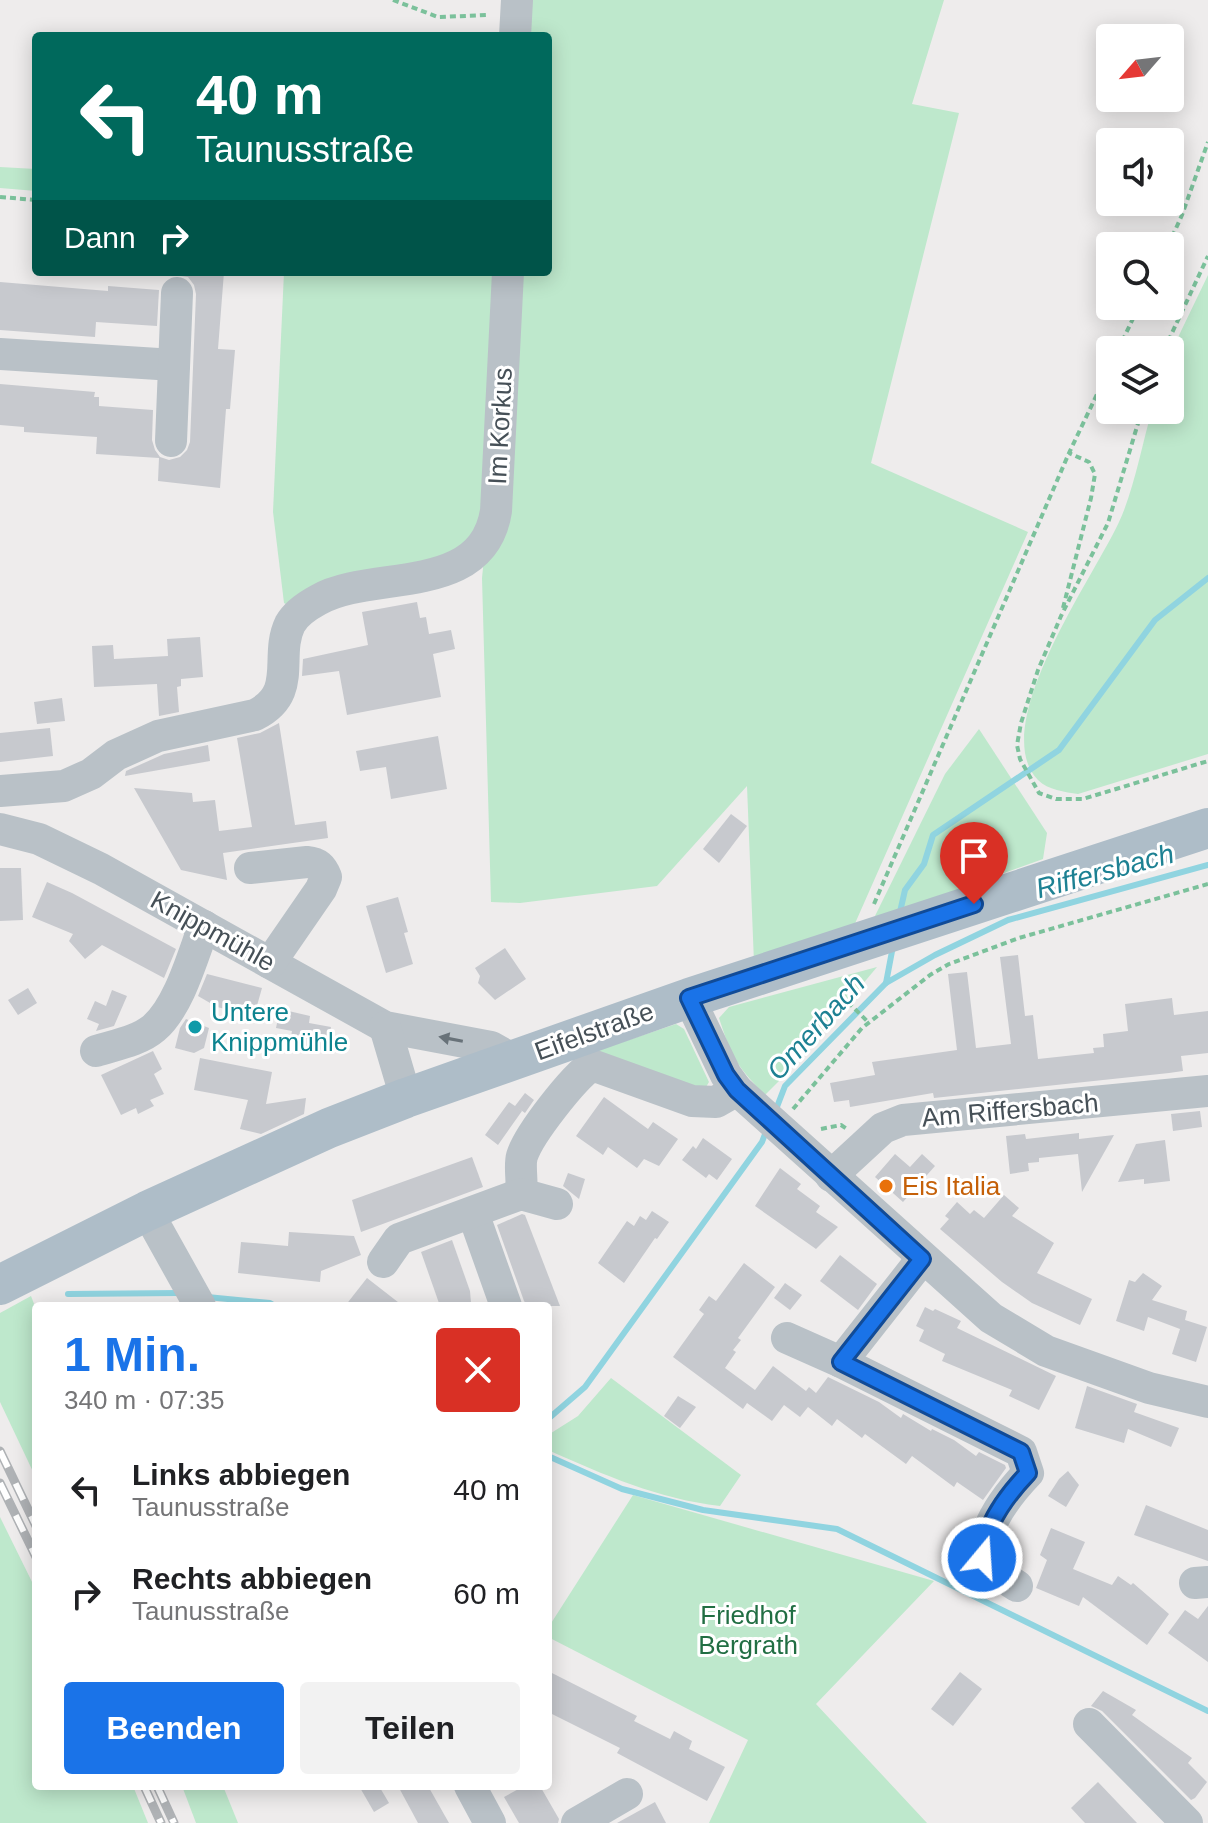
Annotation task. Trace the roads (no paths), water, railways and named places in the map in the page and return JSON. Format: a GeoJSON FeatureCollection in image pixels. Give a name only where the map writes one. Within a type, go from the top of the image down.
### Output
{"type":"FeatureCollection","features":[{"type":"Feature","properties":{"kind":"main road","name":"Eifelstraße"},"geometry":{"type":"LineString","coordinates":[[0,1285],[147,1211],[329,1128],[406,1098],[689,998],[1208,828]]}},
{"type":"Feature","properties":{"kind":"street"},"geometry":{"type":"LineString","coordinates":[[503,8],[513,32]]}},
{"type":"Feature","properties":{"kind":"street","name":"Im Korkus"},"geometry":{"type":"LineString","coordinates":[[35,787],[64,786],[91,774],[116,755],[158,736],[255,715],[278,698],[290,625],[299,611],[338,592],[424,576],[456,564],[483,546],[494,526],[508,276]]}},
{"type":"Feature","properties":{"kind":"street"},"geometry":{"type":"LineString","coordinates":[[171,441],[177,293]]}},
{"type":"Feature","properties":{"kind":"street"},"geometry":{"type":"LineString","coordinates":[[0,354],[174,365]]}},
{"type":"Feature","properties":{"kind":"street"},"geometry":{"type":"LineString","coordinates":[[0,791],[35,787],[39,839]]}},
{"type":"Feature","properties":{"kind":"street","name":"Knippmühle"},"geometry":{"type":"LineString","coordinates":[[0,829],[39,839],[101,869],[385,1027],[491,1047],[514,1060]]}},
{"type":"Feature","properties":{"kind":"street"},"geometry":{"type":"LineString","coordinates":[[250,868],[307,862],[323,869],[326,877],[270,963]]}},
{"type":"Feature","properties":{"kind":"street"},"geometry":{"type":"LineString","coordinates":[[96,1051],[134,1039],[153,1029],[164,1017],[204,926]]}},
{"type":"Feature","properties":{"kind":"street"},"geometry":{"type":"LineString","coordinates":[[689,998],[726,1075],[745,1098],[991,1318],[1046,1351],[1149,1388],[1208,1402]]}},
{"type":"Feature","properties":{"kind":"street"},"geometry":{"type":"LineString","coordinates":[[385,1027],[406,1098]]}},
{"type":"Feature","properties":{"kind":"street"},"geometry":{"type":"LineString","coordinates":[[521,1194],[521,1161],[527,1144],[580,1074],[592,1065],[692,1101],[745,1098]]}},
{"type":"Feature","properties":{"kind":"street","name":"Am Riffersbach"},"geometry":{"type":"LineString","coordinates":[[831,1176],[883,1128],[903,1120],[1208,1091]]}},
{"type":"Feature","properties":{"kind":"street"},"geometry":{"type":"LineString","coordinates":[[383,1262],[399,1239],[521,1194],[557,1204]]}},
{"type":"Feature","properties":{"kind":"street"},"geometry":{"type":"LineString","coordinates":[[147,1211],[193,1295]]}},
{"type":"Feature","properties":{"kind":"street"},"geometry":{"type":"LineString","coordinates":[[473,1213],[505,1302]]}},
{"type":"Feature","properties":{"kind":"street"},"geometry":{"type":"LineString","coordinates":[[841,1362],[922,1259]]}},
{"type":"Feature","properties":{"kind":"street"},"geometry":{"type":"LineString","coordinates":[[787,1338],[1021,1452],[1028,1473],[1011,1490],[983,1539],[982,1558],[992,1570],[1017,1586]]}},
{"type":"Feature","properties":{"kind":"street"},"geometry":{"type":"LineString","coordinates":[[1089,1724],[1187,1823]]}},
{"type":"Feature","properties":{"kind":"street"},"geometry":{"type":"LineString","coordinates":[[472,1790],[490,1823]]}},
{"type":"Feature","properties":{"kind":"street"},"geometry":{"type":"LineString","coordinates":[[577,1823],[627,1794]]}},
{"type":"Feature","properties":{"kind":"waterway","name":"Omerbach"},"geometry":{"type":"LineString","coordinates":[[900,912],[905,890],[924,864],[933,835],[1059,750],[1155,620],[1208,578]]}},
{"type":"Feature","properties":{"kind":"waterway","name":"Riffersbach"},"geometry":{"type":"LineString","coordinates":[[886,983],[1008,920],[1208,865]]}},
{"type":"Feature","properties":{"kind":"waterway","name":"Omerbach"},"geometry":{"type":"LineString","coordinates":[[775,1112],[785,1086],[886,983],[893,946]]}},
{"type":"Feature","properties":{"kind":"waterway","name":"Omerbach"},"geometry":{"type":"LineString","coordinates":[[552,1416],[585,1387],[762,1142],[767,1129]]}},
{"type":"Feature","properties":{"kind":"waterway","name":"Omerbach"},"geometry":{"type":"LineString","coordinates":[[68,1294],[180,1293]]}},
{"type":"Feature","properties":{"kind":"waterway","name":"Omerbach"},"geometry":{"type":"LineString","coordinates":[[207,1297],[260,1302]]}},
{"type":"Feature","properties":{"kind":"waterway"},"geometry":{"type":"LineString","coordinates":[[552,1458],[622,1489],[703,1510],[837,1529],[1208,1711]]}},
{"type":"Feature","properties":{"kind":"railway"},"geometry":{"type":"LineString","coordinates":[[0,1451],[32,1518]]}},
{"type":"Feature","properties":{"kind":"railway"},"geometry":{"type":"LineString","coordinates":[[0,1483],[32,1549]]}},
{"type":"Feature","properties":{"kind":"railway"},"geometry":{"type":"LineString","coordinates":[[146,1790],[161,1823]]}},
{"type":"Feature","properties":{"kind":"railway"},"geometry":{"type":"LineString","coordinates":[[159,1790],[174,1823]]}},
{"type":"Feature","properties":{"kind":"place","name":"Untere Knippmühle"},"geometry":{"type":"Point","coordinates":[195,1027]}},
{"type":"Feature","properties":{"kind":"place","name":"Eis Italia"},"geometry":{"type":"Point","coordinates":[886,1186]}},
{"type":"Feature","properties":{"kind":"park label","name":"Friedhof Bergrath"},"geometry":{"type":"Point","coordinates":[748,1630]}}]}
